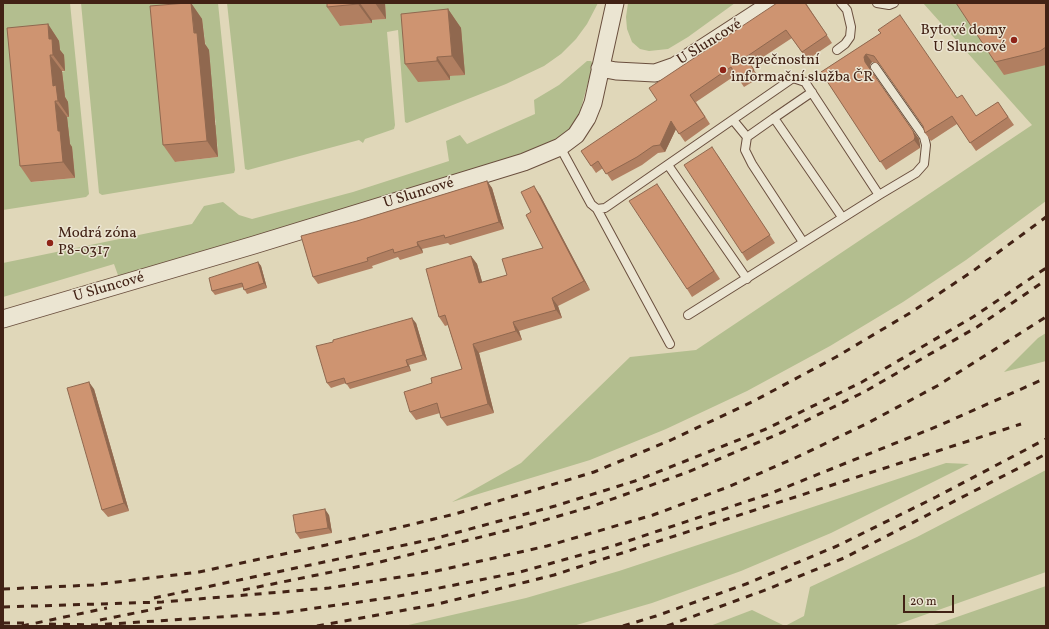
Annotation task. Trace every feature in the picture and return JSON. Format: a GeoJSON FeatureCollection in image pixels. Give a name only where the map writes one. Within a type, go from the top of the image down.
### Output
{"type":"FeatureCollection","features":[{"type":"Feature","properties":{"kind":"street"},"geometry":{"type":"LineString","coordinates":[[600,68],[615,3]]}},
{"type":"Feature","properties":{"kind":"street","name":"U Sluncové"},"geometry":{"type":"LineString","coordinates":[[3,319],[254,246],[524,162],[560,147],[576,135],[587,118],[600,68],[616,71],[655,73],[675,66],[764,6]]}},
{"type":"Feature","properties":{"kind":"lane"},"geometry":{"type":"LineString","coordinates":[[837,50],[845,44],[850,37],[851,27],[847,10],[841,3]]}},
{"type":"Feature","properties":{"kind":"lane"},"geometry":{"type":"LineString","coordinates":[[877,3],[889,5],[894,3]]}},
{"type":"Feature","properties":{"kind":"lane"},"geometry":{"type":"LineString","coordinates":[[688,314],[747,279],[842,217],[916,173],[924,164],[926,146],[924,137],[875,68]]}},
{"type":"Feature","properties":{"kind":"lane"},"geometry":{"type":"LineString","coordinates":[[597,209],[605,208],[792,78],[805,82],[879,195]]}},
{"type":"Feature","properties":{"kind":"lane"},"geometry":{"type":"LineString","coordinates":[[803,242],[752,164],[745,150],[747,137],[812,92]]}},
{"type":"Feature","properties":{"kind":"lane"},"geometry":{"type":"LineString","coordinates":[[774,118],[842,217]]}},
{"type":"Feature","properties":{"kind":"lane"},"geometry":{"type":"LineString","coordinates":[[733,120],[747,137]]}},
{"type":"Feature","properties":{"kind":"lane"},"geometry":{"type":"LineString","coordinates":[[560,147],[591,204],[597,209],[670,344]]}},
{"type":"Feature","properties":{"kind":"lane"},"geometry":{"type":"LineString","coordinates":[[668,165],[747,279]]}},
{"type":"Feature","properties":{"kind":"green space"},"geometry":{"type":"Polygon","coordinates":[[[3,3],[70,3],[89,194],[86,197],[3,210],[3,3]],[[65,71],[24,75],[32,182],[75,178],[72,148],[69,148],[66,117],[69,117],[65,103],[62,72],[65,71]]]}},
{"type":"Feature","properties":{"kind":"green space"},"geometry":{"type":"Polygon","coordinates":[[[81,3],[218,3],[235,170],[234,173],[102,195],[99,193],[81,3]],[[202,20],[162,23],[164,39],[167,39],[168,54],[165,54],[173,130],[176,130],[177,144],[174,145],[175,162],[218,157],[217,141],[214,142],[212,126],[216,125],[212,96],[209,95],[208,80],[211,79],[209,50],[206,49],[202,20]]]}},
{"type":"Feature","properties":{"kind":"green space"},"geometry":{"type":"Polygon","coordinates":[[[227,3],[338,3],[341,26],[372,23],[372,20],[386,19],[385,3],[598,3],[587,24],[576,39],[561,54],[544,66],[506,84],[407,123],[405,122],[398,30],[387,32],[395,125],[394,129],[365,139],[363,143],[359,140],[248,170],[245,169],[227,3]],[[414,33],[450,80],[450,76],[465,74],[414,33]]]}},
{"type":"Feature","properties":{"kind":"green space"},"geometry":{"type":"Polygon","coordinates":[[[628,3],[735,3],[688,37],[668,49],[649,51],[640,49],[632,42],[627,29],[626,17],[628,3]]]}},
{"type":"Feature","properties":{"kind":"green space"},"geometry":{"type":"Polygon","coordinates":[[[923,3],[1006,3],[1046,58],[1046,201],[966,260],[903,302],[830,346],[747,391],[666,429],[590,460],[452,502],[521,463],[630,357],[696,350],[1032,125],[923,3]]]}},
{"type":"Feature","properties":{"kind":"green space"},"geometry":{"type":"Polygon","coordinates":[[[587,61],[591,61],[593,64],[578,119],[561,138],[540,148],[378,200],[119,278],[114,264],[3,297],[3,263],[192,224],[204,206],[223,202],[239,215],[252,219],[353,192],[449,161],[446,141],[460,135],[467,144],[535,114],[534,100],[559,85],[587,61]]]}},
{"type":"Feature","properties":{"kind":"green space"},"geometry":{"type":"Polygon","coordinates":[[[1046,333],[1046,361],[1004,372],[1038,338],[1046,333]]]}},
{"type":"Feature","properties":{"kind":"green space"},"geometry":{"type":"Polygon","coordinates":[[[946,463],[969,464],[831,533],[741,571],[652,603],[573,626],[404,626],[526,598],[619,571],[946,463]]]}},
{"type":"Feature","properties":{"kind":"green space"},"geometry":{"type":"Polygon","coordinates":[[[1046,470],[1046,572],[893,626],[785,626],[804,616],[810,587],[917,537],[1046,470]]]}},
{"type":"Feature","properties":{"kind":"green space"},"geometry":{"type":"Polygon","coordinates":[[[1046,586],[1046,626],[931,626],[1046,586]]]}},
{"type":"Feature","properties":{"kind":"green space"},"geometry":{"type":"Polygon","coordinates":[[[752,610],[785,626],[710,626],[752,610]]]}},
{"type":"Feature","properties":{"kind":"building"},"geometry":{"type":"Polygon","coordinates":[[[191,3],[194,33],[197,33],[207,141],[163,145],[150,6],[191,3]]]}},
{"type":"Feature","properties":{"kind":"building"},"geometry":{"type":"Polygon","coordinates":[[[327,3],[358,3],[358,4],[327,7],[327,3]]]}},
{"type":"Feature","properties":{"kind":"building"},"geometry":{"type":"Polygon","coordinates":[[[777,3],[805,3],[827,35],[802,52],[786,30],[746,57],[754,70],[739,80],[731,67],[690,95],[705,117],[679,134],[671,121],[660,145],[653,146],[637,157],[606,174],[598,161],[591,166],[581,151],[657,100],[649,88],[777,3]]]}},
{"type":"Feature","properties":{"kind":"building","name":"Bytové domy U Sluncové"},"geometry":{"type":"Polygon","coordinates":[[[956,3],[1046,3],[1046,47],[1040,51],[995,62],[956,3]]]}},
{"type":"Feature","properties":{"kind":"building"},"geometry":{"type":"Polygon","coordinates":[[[448,9],[452,56],[437,57],[437,61],[405,64],[401,14],[448,9]]]}},
{"type":"Feature","properties":{"kind":"building"},"geometry":{"type":"Polygon","coordinates":[[[900,15],[957,98],[962,95],[976,116],[998,102],[1008,117],[970,143],[952,116],[925,133],[923,126],[874,56],[866,54],[864,57],[865,62],[913,131],[915,137],[914,140],[880,162],[821,72],[881,33],[878,30],[900,15]]]}},
{"type":"Feature","properties":{"kind":"building"},"geometry":{"type":"Polygon","coordinates":[[[48,24],[49,39],[52,39],[53,55],[50,55],[53,86],[56,85],[58,101],[55,101],[63,162],[20,166],[7,28],[48,24]]]}},
{"type":"Feature","properties":{"kind":"building"},"geometry":{"type":"Polygon","coordinates":[[[712,147],[770,235],[742,253],[684,165],[712,147]]]}},
{"type":"Feature","properties":{"kind":"building"},"geometry":{"type":"Polygon","coordinates":[[[487,181],[499,222],[445,238],[444,235],[417,242],[418,246],[394,253],[393,249],[367,258],[368,261],[313,277],[301,236],[357,221],[487,181]]]}},
{"type":"Feature","properties":{"kind":"building"},"geometry":{"type":"Polygon","coordinates":[[[657,184],[714,271],[687,289],[629,201],[657,184]]]}},
{"type":"Feature","properties":{"kind":"building"},"geometry":{"type":"Polygon","coordinates":[[[534,186],[584,281],[552,298],[556,310],[513,322],[516,331],[473,344],[488,404],[441,418],[437,403],[410,412],[404,392],[432,383],[431,378],[462,369],[445,315],[439,317],[426,269],[471,256],[479,283],[507,275],[502,259],[543,248],[526,215],[531,212],[521,192],[534,186]]]}},
{"type":"Feature","properties":{"kind":"building"},"geometry":{"type":"Polygon","coordinates":[[[258,262],[264,283],[244,290],[242,283],[212,291],[209,278],[258,262]]]}},
{"type":"Feature","properties":{"kind":"building"},"geometry":{"type":"Polygon","coordinates":[[[412,318],[423,355],[406,360],[408,366],[346,384],[344,378],[327,383],[316,346],[412,318]]]}},
{"type":"Feature","properties":{"kind":"building"},"geometry":{"type":"Polygon","coordinates":[[[89,382],[124,503],[102,510],[67,388],[89,382]]]}},
{"type":"Feature","properties":{"kind":"building"},"geometry":{"type":"Polygon","coordinates":[[[325,509],[328,528],[296,533],[293,515],[325,509]]]}},
{"type":"Feature","properties":{"kind":"railway"},"geometry":{"type":"LineString","coordinates":[[3,589],[93,585],[199,572],[326,545],[455,514],[594,472],[671,440],[752,402],[836,357],[910,313],[973,271],[1046,217]]}},
{"type":"Feature","properties":{"kind":"railway"},"geometry":{"type":"LineString","coordinates":[[154,598],[433,539],[555,506],[635,481],[766,429],[862,382],[973,317],[1046,268]]}},
{"type":"Feature","properties":{"kind":"railway"},"geometry":{"type":"LineString","coordinates":[[243,590],[376,563],[521,527],[590,507],[688,472],[783,432],[864,392],[977,327],[1046,280]]}},
{"type":"Feature","properties":{"kind":"railway"},"geometry":{"type":"LineString","coordinates":[[3,607],[162,602],[329,588],[432,572],[547,546],[653,515],[728,487],[795,458],[866,424],[937,386],[1046,317]]}},
{"type":"Feature","properties":{"kind":"railway"},"geometry":{"type":"LineString","coordinates":[[49,624],[94,625],[281,613],[394,597],[520,572],[613,546],[769,494],[938,426],[1046,378]]}},
{"type":"Feature","properties":{"kind":"railway"},"geometry":{"type":"LineString","coordinates":[[317,626],[438,604],[554,575],[1021,424]]}},
{"type":"Feature","properties":{"kind":"railway"},"geometry":{"type":"LineString","coordinates":[[623,626],[656,616],[746,584],[837,546],[936,497],[1046,439]]}},
{"type":"Feature","properties":{"kind":"railway"},"geometry":{"type":"LineString","coordinates":[[667,626],[768,589],[844,558],[1046,454]]}},
{"type":"Feature","properties":{"kind":"railway"},"geometry":{"type":"LineString","coordinates":[[100,620],[165,607]]}},
{"type":"Feature","properties":{"kind":"railway"},"geometry":{"type":"LineString","coordinates":[[22,626],[107,608]]}},
{"type":"Feature","properties":{"kind":"railway"},"geometry":{"type":"LineString","coordinates":[[3,623],[27,623]]}},
{"type":"Feature","properties":{"kind":"place","name":"Bytové domy U Sluncové"},"geometry":{"type":"Point","coordinates":[1014,40]}},
{"type":"Feature","properties":{"kind":"place","name":"Bezpečnostní informační služba ČR"},"geometry":{"type":"Point","coordinates":[723,70]}},
{"type":"Feature","properties":{"kind":"place","name":"Modrá zóna P8-0317"},"geometry":{"type":"Point","coordinates":[50,243]}}]}
